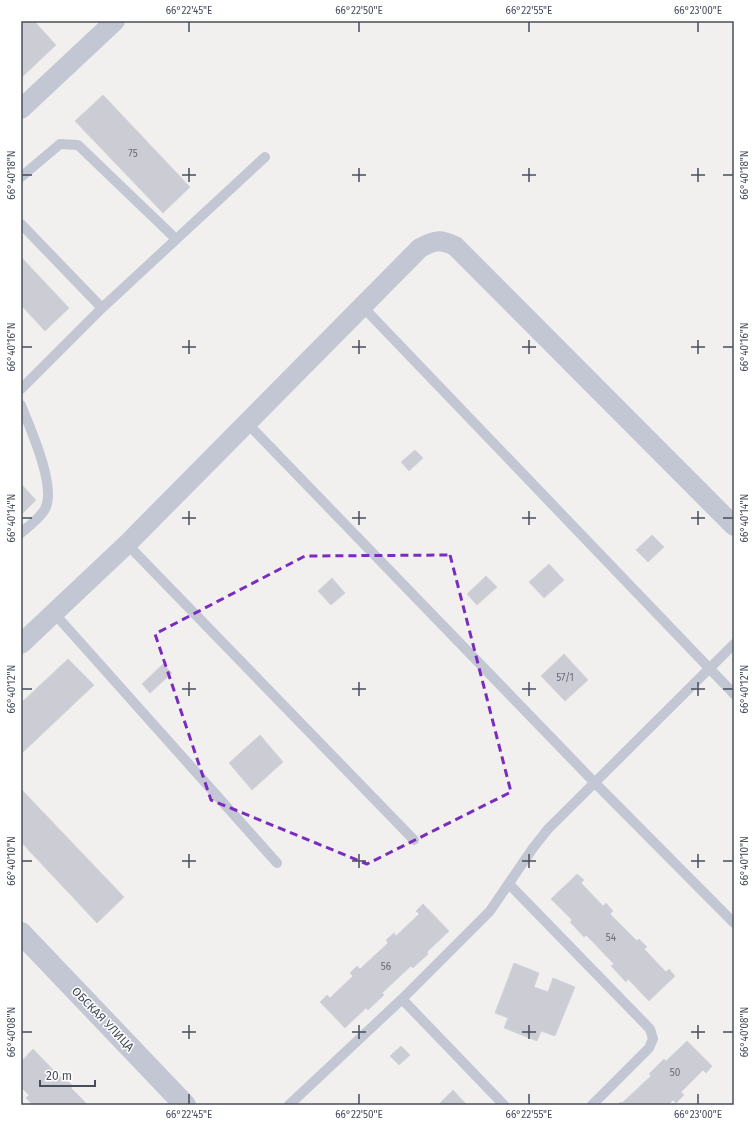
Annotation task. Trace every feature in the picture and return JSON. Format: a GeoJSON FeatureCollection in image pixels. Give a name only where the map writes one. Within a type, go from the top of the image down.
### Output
{"type":"FeatureCollection","features":[{"type":"Feature","properties":{"kind":"street"},"geometry":{"type":"LineString","coordinates":[[21,109],[115,21]]}},
{"type":"Feature","properties":{"kind":"street"},"geometry":{"type":"LineString","coordinates":[[21,644],[127,544],[420,248],[433,241],[445,241],[455,246],[734,526]]}},
{"type":"Feature","properties":{"kind":"street","name":"ОБСКАЯ УЛИЦА"},"geometry":{"type":"LineString","coordinates":[[21,932],[185,1105]]}},
{"type":"Feature","properties":{"kind":"lane"},"geometry":{"type":"LineString","coordinates":[[21,177],[60,144],[78,144],[176,239]]}},
{"type":"Feature","properties":{"kind":"lane"},"geometry":{"type":"LineString","coordinates":[[21,389],[102,308],[265,158]]}},
{"type":"Feature","properties":{"kind":"lane"},"geometry":{"type":"LineString","coordinates":[[21,224],[102,308]]}},
{"type":"Feature","properties":{"kind":"lane"},"geometry":{"type":"LineString","coordinates":[[362,306],[708,669],[734,694]]}},
{"type":"Feature","properties":{"kind":"lane"},"geometry":{"type":"LineString","coordinates":[[21,405],[43,465],[49,496],[45,510],[21,534]]}},
{"type":"Feature","properties":{"kind":"lane"},"geometry":{"type":"LineString","coordinates":[[247,423],[595,784],[734,923]]}},
{"type":"Feature","properties":{"kind":"lane"},"geometry":{"type":"LineString","coordinates":[[127,544],[414,840]]}},
{"type":"Feature","properties":{"kind":"lane"},"geometry":{"type":"LineString","coordinates":[[54,614],[277,863]]}},
{"type":"Feature","properties":{"kind":"lane"},"geometry":{"type":"LineString","coordinates":[[289,1105],[402,1000],[490,911],[533,848],[548,829],[595,784],[734,644]]}},
{"type":"Feature","properties":{"kind":"lane"},"geometry":{"type":"LineString","coordinates":[[509,884],[650,1029],[653,1039],[649,1048],[592,1105]]}},
{"type":"Feature","properties":{"kind":"lane"},"geometry":{"type":"LineString","coordinates":[[402,1000],[504,1105]]}},
{"type":"Feature","properties":{"kind":"highlighted area"},"geometry":{"type":"Polygon","coordinates":[[[450,555],[511,792],[367,864],[211,800],[155,634],[305,556],[450,555]]]}},
{"type":"Feature","properties":{"kind":"building"},"geometry":{"type":"Polygon","coordinates":[[[21,21],[34,21],[56,45],[21,78],[21,21]]]}},
{"type":"Feature","properties":{"kind":"building"},"geometry":{"type":"Polygon","coordinates":[[[103,95],[190,187],[163,213],[75,121],[103,95]]]}},
{"type":"Feature","properties":{"kind":"building"},"geometry":{"type":"Polygon","coordinates":[[[21,257],[69,308],[45,331],[21,305],[21,257]]]}},
{"type":"Feature","properties":{"kind":"building"},"geometry":{"type":"Polygon","coordinates":[[[415,450],[423,458],[409,471],[401,462],[415,450]]]}},
{"type":"Feature","properties":{"kind":"building"},"geometry":{"type":"Polygon","coordinates":[[[21,484],[36,500],[21,515],[21,484]]]}},
{"type":"Feature","properties":{"kind":"building"},"geometry":{"type":"Polygon","coordinates":[[[652,535],[664,547],[648,562],[636,550],[652,535]]]}},
{"type":"Feature","properties":{"kind":"building"},"geometry":{"type":"Polygon","coordinates":[[[549,564],[564,580],[544,598],[529,582],[549,564]]]}},
{"type":"Feature","properties":{"kind":"building"},"geometry":{"type":"Polygon","coordinates":[[[486,576],[497,587],[477,605],[467,594],[486,576]]]}},
{"type":"Feature","properties":{"kind":"building"},"geometry":{"type":"Polygon","coordinates":[[[332,578],[345,593],[331,605],[318,591],[332,578]]]}},
{"type":"Feature","properties":{"kind":"building"},"geometry":{"type":"Polygon","coordinates":[[[564,654],[588,680],[565,701],[541,676],[564,654]]]}},
{"type":"Feature","properties":{"kind":"building"},"geometry":{"type":"Polygon","coordinates":[[[68,659],[94,685],[21,754],[21,703],[68,659]]]}},
{"type":"Feature","properties":{"kind":"building"},"geometry":{"type":"Polygon","coordinates":[[[163,664],[172,673],[150,693],[142,684],[163,664]]]}},
{"type":"Feature","properties":{"kind":"building"},"geometry":{"type":"Polygon","coordinates":[[[260,735],[283,762],[252,790],[229,763],[260,735]]]}},
{"type":"Feature","properties":{"kind":"building"},"geometry":{"type":"Polygon","coordinates":[[[21,789],[124,897],[97,923],[21,842],[21,789]]]}},
{"type":"Feature","properties":{"kind":"building"},"geometry":{"type":"Polygon","coordinates":[[[577,874],[584,880],[581,883],[603,906],[606,903],[613,911],[610,914],[637,941],[639,939],[647,947],[644,949],[666,972],[669,969],[675,976],[649,1001],[628,979],[626,982],[611,966],[614,964],[586,935],[584,937],[570,922],[572,920],[551,899],[577,874]]]}},
{"type":"Feature","properties":{"kind":"building"},"geometry":{"type":"Polygon","coordinates":[[[423,904],[449,931],[413,968],[411,966],[382,993],[384,995],[368,1010],[366,1008],[345,1028],[320,1002],[327,995],[330,998],[353,976],[350,973],[357,966],[360,969],[388,943],[386,940],[394,933],[396,936],[419,914],[416,911],[423,904]]]}},
{"type":"Feature","properties":{"kind":"building"},"geometry":{"type":"Polygon","coordinates":[[[514,963],[539,973],[534,987],[548,992],[553,978],[575,987],[555,1036],[541,1031],[537,1041],[504,1028],[508,1018],[495,1013],[514,963]]]}},
{"type":"Feature","properties":{"kind":"building"},"geometry":{"type":"Polygon","coordinates":[[[687,1041],[712,1066],[706,1073],[703,1070],[681,1092],[684,1095],[676,1103],[673,1100],[668,1105],[617,1105],[621,1102],[622,1103],[651,1076],[649,1074],[664,1059],[666,1061],[687,1041]]]}},
{"type":"Feature","properties":{"kind":"building"},"geometry":{"type":"Polygon","coordinates":[[[401,1046],[410,1055],[399,1065],[390,1056],[401,1046]]]}},
{"type":"Feature","properties":{"kind":"building"},"geometry":{"type":"Polygon","coordinates":[[[33,1049],[61,1078],[63,1076],[73,1086],[71,1088],[88,1105],[33,1105],[26,1098],[29,1095],[23,1089],[21,1091],[21,1062],[33,1049]]]}},
{"type":"Feature","properties":{"kind":"building"},"geometry":{"type":"Polygon","coordinates":[[[453,1090],[467,1105],[438,1105],[453,1090]]]}}]}
